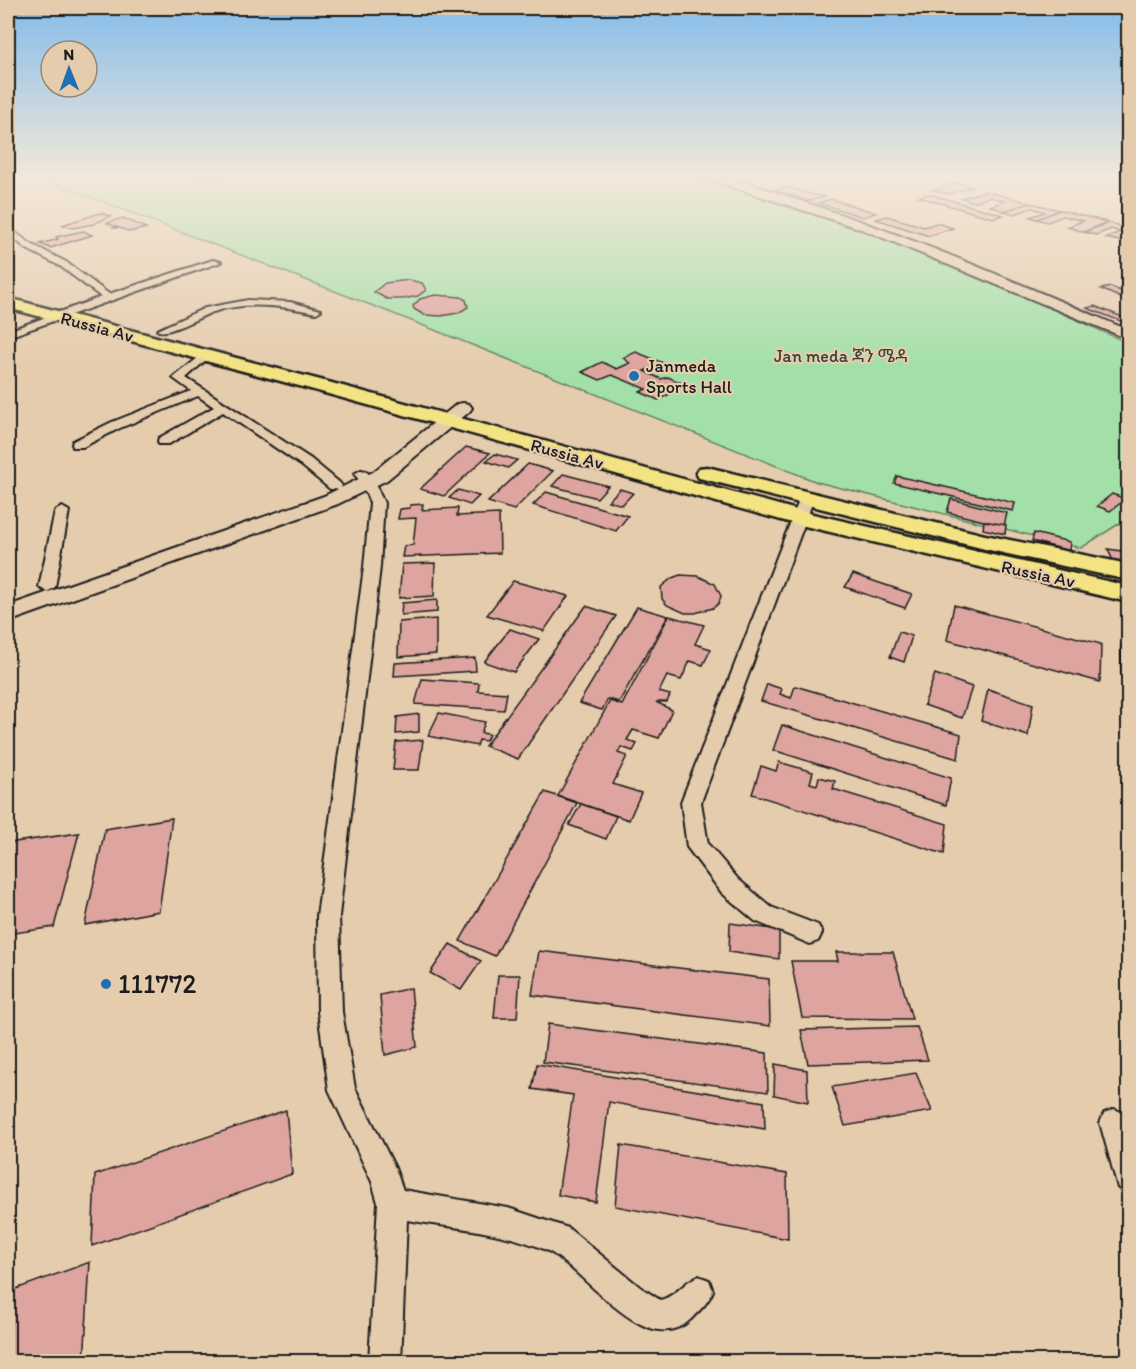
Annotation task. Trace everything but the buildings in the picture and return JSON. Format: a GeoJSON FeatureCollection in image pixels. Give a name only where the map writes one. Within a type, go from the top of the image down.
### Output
{"type":"FeatureCollection","features":[{"type":"Feature","properties":{"kind":"main road"},"geometry":{"type":"LineString","coordinates":[[906,241],[1128,335]]}},
{"type":"Feature","properties":{"kind":"main road","name":"Russia Av"},"geometry":{"type":"LineString","coordinates":[[8,291],[162,330],[448,413],[1128,594]]}},
{"type":"Feature","properties":{"kind":"main road","name":"Russia Av"},"geometry":{"type":"LineString","coordinates":[[8,303],[204,356],[448,413]]}},
{"type":"Feature","properties":{"kind":"main road"},"geometry":{"type":"LineString","coordinates":[[8,614],[336,486],[380,476],[448,413]]}},
{"type":"Feature","properties":{"kind":"main road"},"geometry":{"type":"LineString","coordinates":[[8,600],[47,587],[123,569],[297,514],[365,478]]}},
{"type":"Feature","properties":{"kind":"main road","name":"Russia Av"},"geometry":{"type":"LineString","coordinates":[[804,508],[1128,572]]}},
{"type":"Feature","properties":{"kind":"street"},"geometry":{"type":"LineString","coordinates":[[22,241],[75,272],[108,298]]}},
{"type":"Feature","properties":{"kind":"street"},"geometry":{"type":"LineString","coordinates":[[8,334],[216,262]]}},
{"type":"Feature","properties":{"kind":"street"},"geometry":{"type":"LineString","coordinates":[[162,330],[211,309],[226,306],[286,304],[316,310]]}},
{"type":"Feature","properties":{"kind":"street"},"geometry":{"type":"LineString","coordinates":[[204,356],[178,376],[198,392],[306,462],[336,486]]}},
{"type":"Feature","properties":{"kind":"street"},"geometry":{"type":"LineString","coordinates":[[78,444],[117,425],[198,392]]}},
{"type":"Feature","properties":{"kind":"street"},"geometry":{"type":"LineString","coordinates":[[164,441],[223,407]]}},
{"type":"Feature","properties":{"kind":"street"},"geometry":{"type":"LineString","coordinates":[[365,478],[376,503],[375,531],[328,916],[330,1012],[342,1090],[384,1178],[393,1203],[385,1362]]}},
{"type":"Feature","properties":{"kind":"street"},"geometry":{"type":"LineString","coordinates":[[804,508],[691,802],[698,847],[729,886],[764,914],[810,933]]}},
{"type":"Feature","properties":{"kind":"street"},"geometry":{"type":"LineString","coordinates":[[47,587],[62,511]]}},
{"type":"Feature","properties":{"kind":"street"},"geometry":{"type":"LineString","coordinates":[[1114,1123],[1128,1178]]}},
{"type":"Feature","properties":{"kind":"street"},"geometry":{"type":"LineString","coordinates":[[393,1203],[508,1223],[557,1239],[629,1298],[657,1316],[676,1312],[698,1291]]}},
{"type":"Feature","properties":{"kind":"green space","name":"Jan meda ጃን ሜዳ"},"geometry":{"type":"Polygon","coordinates":[[[204,241],[892,241],[972,273],[1128,343],[1128,518],[1081,548],[817,482],[204,241]]]}},
{"type":"Feature","properties":{"kind":"place","name":"Janmeda Sports Hall"},"geometry":{"type":"Point","coordinates":[634,376]}},
{"type":"Feature","properties":{"kind":"place","name":"111772"},"geometry":{"type":"Point","coordinates":[106,984]}}]}
